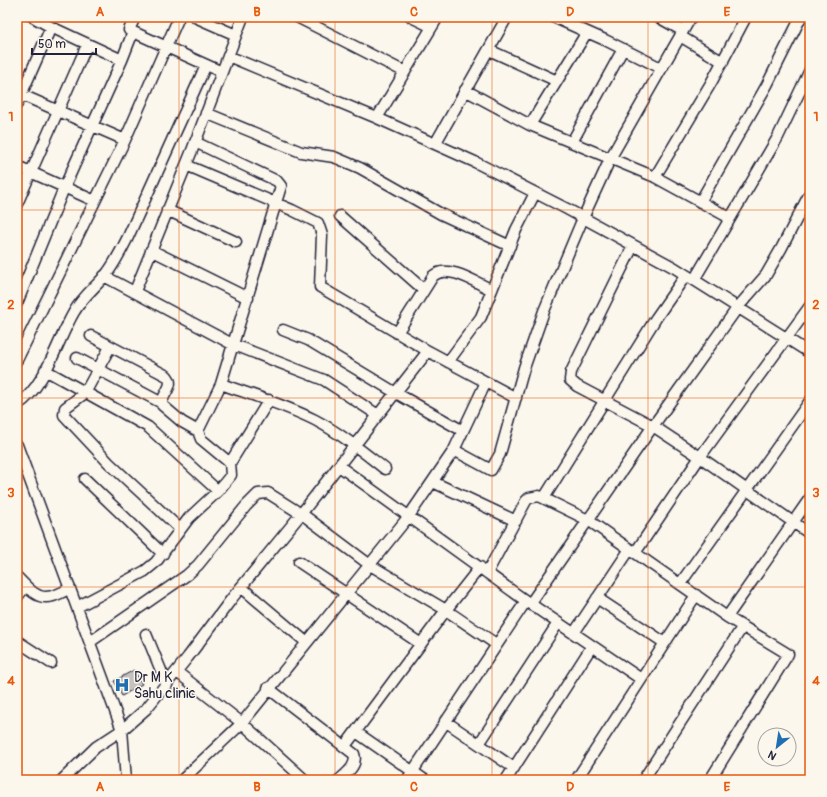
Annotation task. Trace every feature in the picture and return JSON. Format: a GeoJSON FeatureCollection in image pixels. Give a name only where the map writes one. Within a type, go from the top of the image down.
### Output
{"type":"FeatureCollection","features":[{"type":"Feature","properties":{"kind":"street"},"geometry":{"type":"LineString","coordinates":[[33,17],[88,45],[122,60]]}},
{"type":"Feature","properties":{"kind":"street"},"geometry":{"type":"LineString","coordinates":[[135,17],[129,30],[222,72]]}},
{"type":"Feature","properties":{"kind":"street"},"geometry":{"type":"LineString","coordinates":[[17,360],[125,140],[179,17]]}},
{"type":"Feature","properties":{"kind":"street"},"geometry":{"type":"LineString","coordinates":[[196,17],[236,35]]}},
{"type":"Feature","properties":{"kind":"street"},"geometry":{"type":"LineString","coordinates":[[134,291],[186,165],[243,17]]}},
{"type":"Feature","properties":{"kind":"street"},"geometry":{"type":"LineString","coordinates":[[297,17],[405,72]]}},
{"type":"Feature","properties":{"kind":"street"},"geometry":{"type":"LineString","coordinates":[[411,17],[432,27]]}},
{"type":"Feature","properties":{"kind":"street"},"geometry":{"type":"LineString","coordinates":[[376,118],[438,17]]}},
{"type":"Feature","properties":{"kind":"street"},"geometry":{"type":"LineString","coordinates":[[435,144],[489,50],[506,17]]}},
{"type":"Feature","properties":{"kind":"street"},"geometry":{"type":"LineString","coordinates":[[553,17],[661,68]]}},
{"type":"Feature","properties":{"kind":"street"},"geometry":{"type":"LineString","coordinates":[[658,17],[723,62]]}},
{"type":"Feature","properties":{"kind":"street"},"geometry":{"type":"LineString","coordinates":[[454,450],[491,470],[500,454],[544,311],[583,218],[611,157],[691,17]]}},
{"type":"Feature","properties":{"kind":"street"},"geometry":{"type":"LineString","coordinates":[[655,176],[723,62],[746,17]]}},
{"type":"Feature","properties":{"kind":"street"},"geometry":{"type":"LineString","coordinates":[[700,202],[767,85],[801,17]]}},
{"type":"Feature","properties":{"kind":"street"},"geometry":{"type":"LineString","coordinates":[[806,17],[810,20]]}},
{"type":"Feature","properties":{"kind":"street"},"geometry":{"type":"LineString","coordinates":[[17,104],[51,27]]}},
{"type":"Feature","properties":{"kind":"street"},"geometry":{"type":"LineString","coordinates":[[17,303],[64,188],[93,126],[133,32]]}},
{"type":"Feature","properties":{"kind":"street"},"geometry":{"type":"LineString","coordinates":[[530,125],[587,32]]}},
{"type":"Feature","properties":{"kind":"street"},"geometry":{"type":"LineString","coordinates":[[17,204],[88,45]]}},
{"type":"Feature","properties":{"kind":"street"},"geometry":{"type":"LineString","coordinates":[[572,142],[623,49]]}},
{"type":"Feature","properties":{"kind":"street"},"geometry":{"type":"LineString","coordinates":[[489,50],[557,81]]}},
{"type":"Feature","properties":{"kind":"street"},"geometry":{"type":"LineString","coordinates":[[228,56],[376,118],[475,162],[583,218],[690,277],[810,353]]}},
{"type":"Feature","properties":{"kind":"street"},"geometry":{"type":"LineString","coordinates":[[17,405],[23,402],[35,388],[75,311],[85,297],[104,276],[128,237],[206,65]]}},
{"type":"Feature","properties":{"kind":"street"},"geometry":{"type":"LineString","coordinates":[[544,498],[656,318],[690,277],[730,218],[778,137],[810,70]]}},
{"type":"Feature","properties":{"kind":"street"},"geometry":{"type":"LineString","coordinates":[[465,90],[530,125],[655,176],[730,218]]}},
{"type":"Feature","properties":{"kind":"street"},"geometry":{"type":"LineString","coordinates":[[22,95],[125,140]]}},
{"type":"Feature","properties":{"kind":"street"},"geometry":{"type":"LineString","coordinates":[[206,113],[301,152],[334,157],[360,168],[441,214],[510,246]]}},
{"type":"Feature","properties":{"kind":"street"},"geometry":{"type":"LineString","coordinates":[[195,142],[277,182],[281,188],[220,384],[198,431]]}},
{"type":"Feature","properties":{"kind":"street"},"geometry":{"type":"LineString","coordinates":[[186,165],[276,203],[318,223],[322,235],[320,287],[428,351],[516,398]]}},
{"type":"Feature","properties":{"kind":"street"},"geometry":{"type":"LineString","coordinates":[[17,166],[95,201]]}},
{"type":"Feature","properties":{"kind":"street"},"geometry":{"type":"LineString","coordinates":[[448,362],[481,317],[510,246],[535,193]]}},
{"type":"Feature","properties":{"kind":"street"},"geometry":{"type":"LineString","coordinates":[[409,776],[496,644],[588,520],[738,307],[766,274],[781,249],[810,193]]}},
{"type":"Feature","properties":{"kind":"street"},"geometry":{"type":"LineString","coordinates":[[168,210],[236,242]]}},
{"type":"Feature","properties":{"kind":"street"},"geometry":{"type":"LineString","coordinates":[[340,216],[424,290]]}},
{"type":"Feature","properties":{"kind":"street"},"geometry":{"type":"LineString","coordinates":[[633,246],[570,376],[572,382],[653,426],[810,534]]}},
{"type":"Feature","properties":{"kind":"street"},"geometry":{"type":"LineString","coordinates":[[151,250],[248,298]]}},
{"type":"Feature","properties":{"kind":"street"},"geometry":{"type":"LineString","coordinates":[[397,333],[433,276],[442,270],[448,271],[492,290]]}},
{"type":"Feature","properties":{"kind":"street"},"geometry":{"type":"LineString","coordinates":[[104,276],[232,344],[324,380],[378,415]]}},
{"type":"Feature","properties":{"kind":"street"},"geometry":{"type":"LineString","coordinates":[[574,633],[597,598],[810,306]]}},
{"type":"Feature","properties":{"kind":"street"},"geometry":{"type":"LineString","coordinates":[[283,330],[308,340],[463,431]]}},
{"type":"Feature","properties":{"kind":"street"},"geometry":{"type":"LineString","coordinates":[[90,336],[167,376],[171,381],[170,386],[163,397],[163,408],[182,422],[198,431],[201,439],[230,464]]}},
{"type":"Feature","properties":{"kind":"street"},"geometry":{"type":"LineString","coordinates":[[110,347],[85,393],[65,408],[63,413],[66,419],[180,529]]}},
{"type":"Feature","properties":{"kind":"street"},"geometry":{"type":"LineString","coordinates":[[62,780],[96,747],[122,730],[146,709],[167,685],[241,587],[355,446],[428,351]]}},
{"type":"Feature","properties":{"kind":"street"},"geometry":{"type":"LineString","coordinates":[[77,358],[162,403]]}},
{"type":"Feature","properties":{"kind":"street"},"geometry":{"type":"LineString","coordinates":[[45,370],[148,427],[218,491]]}},
{"type":"Feature","properties":{"kind":"street"},"geometry":{"type":"LineString","coordinates":[[182,780],[242,723],[268,688],[346,595],[409,516],[454,450],[486,382]]}},
{"type":"Feature","properties":{"kind":"street"},"geometry":{"type":"LineString","coordinates":[[220,384],[268,400],[315,420],[355,446],[385,469]]}},
{"type":"Feature","properties":{"kind":"street"},"geometry":{"type":"LineString","coordinates":[[77,607],[145,571],[156,562],[189,518],[218,491],[231,475],[230,464],[268,400]]}},
{"type":"Feature","properties":{"kind":"street"},"geometry":{"type":"LineString","coordinates":[[680,584],[810,401]]}},
{"type":"Feature","properties":{"kind":"street"},"geometry":{"type":"LineString","coordinates":[[17,445],[122,730],[126,780]]}},
{"type":"Feature","properties":{"kind":"street"},"geometry":{"type":"LineString","coordinates":[[339,466],[528,602],[641,679]]}},
{"type":"Feature","properties":{"kind":"street"},"geometry":{"type":"LineString","coordinates":[[85,480],[163,554]]}},
{"type":"Feature","properties":{"kind":"street"},"geometry":{"type":"LineString","coordinates":[[433,482],[516,521]]}},
{"type":"Feature","properties":{"kind":"street"},"geometry":{"type":"LineString","coordinates":[[90,642],[187,575],[198,565],[258,494],[268,493],[301,514],[370,565],[446,610],[496,644]]}},
{"type":"Feature","properties":{"kind":"street"},"geometry":{"type":"LineString","coordinates":[[345,746],[446,610],[484,570],[529,498],[534,496],[544,498],[588,520],[727,617],[788,654],[710,780]]}},
{"type":"Feature","properties":{"kind":"street"},"geometry":{"type":"LineString","coordinates":[[727,617],[810,498]]}},
{"type":"Feature","properties":{"kind":"street"},"geometry":{"type":"LineString","coordinates":[[299,562],[420,644]]}},
{"type":"Feature","properties":{"kind":"street"},"geometry":{"type":"LineString","coordinates":[[17,577],[32,593],[47,598],[55,597],[70,588]]}},
{"type":"Feature","properties":{"kind":"street"},"geometry":{"type":"LineString","coordinates":[[17,597],[26,586]]}},
{"type":"Feature","properties":{"kind":"street"},"geometry":{"type":"LineString","coordinates":[[241,587],[306,642]]}},
{"type":"Feature","properties":{"kind":"street"},"geometry":{"type":"LineString","coordinates":[[581,778],[641,679],[696,595]]}},
{"type":"Feature","properties":{"kind":"street"},"geometry":{"type":"LineString","coordinates":[[597,598],[665,644]]}},
{"type":"Feature","properties":{"kind":"street"},"geometry":{"type":"LineString","coordinates":[[479,744],[558,622]]}},
{"type":"Feature","properties":{"kind":"street"},"geometry":{"type":"LineString","coordinates":[[643,780],[743,626]]}},
{"type":"Feature","properties":{"kind":"street"},"geometry":{"type":"LineString","coordinates":[[146,634],[167,685]]}},
{"type":"Feature","properties":{"kind":"street"},"geometry":{"type":"LineString","coordinates":[[17,641],[51,663]]}},
{"type":"Feature","properties":{"kind":"street"},"geometry":{"type":"LineString","coordinates":[[506,780],[592,646]]}},
{"type":"Feature","properties":{"kind":"street"},"geometry":{"type":"LineString","coordinates":[[177,672],[242,723],[305,780]]}},
{"type":"Feature","properties":{"kind":"street"},"geometry":{"type":"LineString","coordinates":[[268,688],[354,754],[355,762],[339,780]]}},
{"type":"Feature","properties":{"kind":"street"},"geometry":{"type":"LineString","coordinates":[[445,721],[514,768]]}},
{"type":"Feature","properties":{"kind":"street"},"geometry":{"type":"LineString","coordinates":[[356,732],[409,776],[425,780]]}},
{"type":"Feature","properties":{"kind":"building"},"geometry":{"type":"Polygon","coordinates":[[[134,670],[142,684],[122,696],[114,681],[134,670]]]}},
{"type":"Feature","properties":{"kind":"place","name":"Dr M K Sahu clinic"},"geometry":{"type":"Point","coordinates":[122,685]}}]}
